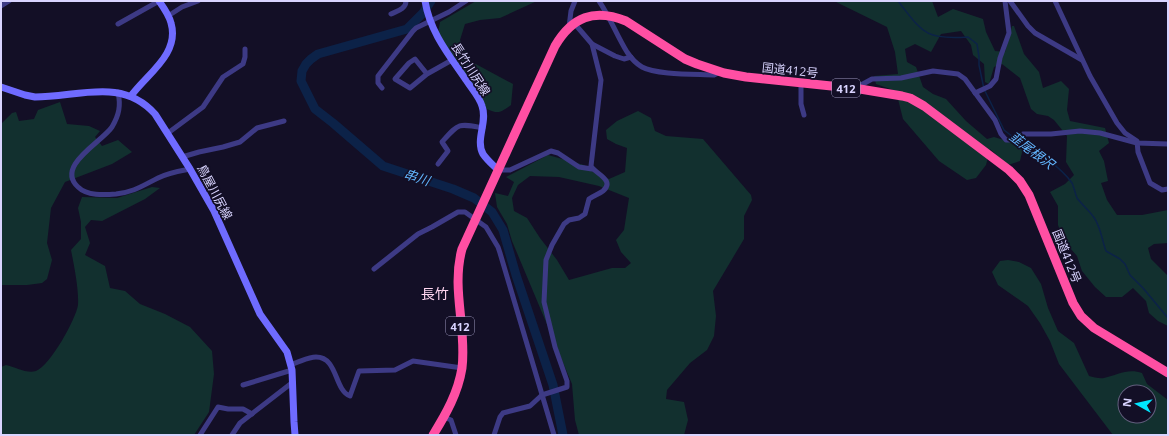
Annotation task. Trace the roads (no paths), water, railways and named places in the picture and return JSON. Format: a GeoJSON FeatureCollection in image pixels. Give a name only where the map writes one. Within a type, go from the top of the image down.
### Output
{"type":"FeatureCollection","features":[{"type":"Feature","properties":{"kind":"highway","name":"国道412号"},"geometry":{"type":"LineString","coordinates":[[477,217],[555,46],[562,35],[571,25],[582,18],[593,15],[615,16],[626,21],[685,59],[721,72],[746,77],[860,89],[902,96],[924,106],[1009,170],[1020,181],[1028,195],[1081,316],[1094,328],[1168,373]]}},
{"type":"Feature","properties":{"kind":"highway","name":"412"},"geometry":{"type":"LineString","coordinates":[[433,435],[456,392],[462,368],[463,353],[457,287],[458,271],[462,249],[477,217]]}},
{"type":"Feature","properties":{"kind":"main road"},"geometry":{"type":"LineString","coordinates":[[131,96],[166,56],[169,50],[173,35],[171,24],[159,1]]}},
{"type":"Feature","properties":{"kind":"main road","name":"長竹川尻線"},"geometry":{"type":"LineString","coordinates":[[425,1],[430,21],[438,39],[481,102],[484,113],[483,128],[480,139],[482,150],[485,157],[498,170]]}},
{"type":"Feature","properties":{"kind":"main road","name":"鳥屋川尻線"},"geometry":{"type":"LineString","coordinates":[[1,87],[25,95],[37,97],[118,92],[131,96],[152,110],[190,169],[217,218],[258,311],[265,322],[284,344],[292,367],[295,435]]}},
{"type":"Feature","properties":{"kind":"street"},"geometry":{"type":"LineString","coordinates":[[1,6],[9,1]]}},
{"type":"Feature","properties":{"kind":"street"},"geometry":{"type":"LineString","coordinates":[[118,24],[159,1]]}},
{"type":"Feature","properties":{"kind":"street"},"geometry":{"type":"LineString","coordinates":[[168,16],[182,7],[198,1]]}},
{"type":"Feature","properties":{"kind":"street"},"geometry":{"type":"LineString","coordinates":[[391,14],[405,7],[406,1]]}},
{"type":"Feature","properties":{"kind":"street"},"geometry":{"type":"LineString","coordinates":[[382,88],[378,83],[378,76],[413,31],[466,1]]}},
{"type":"Feature","properties":{"kind":"street"},"geometry":{"type":"LineString","coordinates":[[575,1],[571,11],[571,25],[592,44],[620,58],[624,59],[631,57]]}},
{"type":"Feature","properties":{"kind":"street"},"geometry":{"type":"LineString","coordinates":[[599,1],[631,57],[642,67],[655,71],[714,75],[721,72]]}},
{"type":"Feature","properties":{"kind":"street"},"geometry":{"type":"LineString","coordinates":[[978,92],[988,88],[996,79],[1000,58],[1009,33],[1005,1]]}},
{"type":"Feature","properties":{"kind":"street"},"geometry":{"type":"LineString","coordinates":[[1010,1],[1028,26],[1035,33],[1083,61]]}},
{"type":"Feature","properties":{"kind":"street"},"geometry":{"type":"LineString","coordinates":[[1056,1],[1083,61],[1117,123],[1125,133],[1137,139],[1138,152],[1150,183],[1162,190],[1168,189]]}},
{"type":"Feature","properties":{"kind":"street"},"geometry":{"type":"LineString","coordinates":[[494,435],[501,415],[506,412],[530,406],[544,395],[565,388],[567,385],[567,381],[555,347],[544,302],[546,260],[552,245],[564,224],[569,220],[579,218],[584,214],[589,199],[604,190],[606,183],[603,176],[595,172],[592,168],[601,80],[592,44]]}},
{"type":"Feature","properties":{"kind":"street"},"geometry":{"type":"LineString","coordinates":[[168,133],[203,107],[224,77],[243,64],[245,49]]}},
{"type":"Feature","properties":{"kind":"street"},"geometry":{"type":"LineString","coordinates":[[427,74],[415,59],[395,79],[410,88],[427,74],[452,60]]}},
{"type":"Feature","properties":{"kind":"street"},"geometry":{"type":"LineString","coordinates":[[860,89],[861,85],[872,79],[901,78],[936,71],[958,74],[978,92],[1006,140],[1012,140],[1020,136],[1080,131],[1100,133],[1137,143],[1168,144]]}},
{"type":"Feature","properties":{"kind":"street"},"geometry":{"type":"LineString","coordinates":[[801,83],[801,104],[804,115]]}},
{"type":"Feature","properties":{"kind":"street"},"geometry":{"type":"LineString","coordinates":[[118,92],[120,105],[119,112],[112,127],[78,158],[73,167],[71,177],[74,184],[80,190],[93,194],[110,195],[130,192],[176,171],[190,169]]}},
{"type":"Feature","properties":{"kind":"street"},"geometry":{"type":"LineString","coordinates":[[182,157],[240,142],[244,140],[250,132],[257,128],[284,121]]}},
{"type":"Feature","properties":{"kind":"street"},"geometry":{"type":"LineString","coordinates":[[438,164],[448,151],[442,142],[455,127],[465,124],[483,128]]}},
{"type":"Feature","properties":{"kind":"street"},"geometry":{"type":"LineString","coordinates":[[498,170],[510,170],[551,151],[558,153],[579,167],[592,168]]}},
{"type":"Feature","properties":{"kind":"street"},"geometry":{"type":"LineString","coordinates":[[374,269],[418,234],[458,212],[465,212],[477,217],[486,227],[498,247],[544,395],[554,435]]}},
{"type":"Feature","properties":{"kind":"street"},"geometry":{"type":"LineString","coordinates":[[243,385],[317,357],[324,360],[331,366],[342,389],[350,396],[359,371],[395,370],[413,360],[462,368]]}},
{"type":"Feature","properties":{"kind":"street"},"geometry":{"type":"LineString","coordinates":[[232,435],[240,423],[293,382]]}},
{"type":"Feature","properties":{"kind":"street"},"geometry":{"type":"LineString","coordinates":[[200,435],[218,408],[243,409],[252,414]]}},
{"type":"Feature","properties":{"kind":"street"},"geometry":{"type":"LineString","coordinates":[[444,416],[451,420],[456,435]]}},
{"type":"Feature","properties":{"kind":"waterway","name":"串川"},"geometry":{"type":"LineString","coordinates":[[431,1],[423,13],[407,29],[318,54],[306,64],[302,71],[301,81],[315,109],[383,166],[453,189],[474,198],[492,212],[503,230],[516,275],[553,385],[563,435]]}},
{"type":"Feature","properties":{"kind":"waterway","name":"韮尾根沢"},"geometry":{"type":"LineString","coordinates":[[898,1],[913,21],[926,32],[942,37],[968,37],[977,44],[979,65],[984,89],[1004,130],[1013,137]]}},
{"type":"Feature","properties":{"kind":"waterway","name":"韮尾根沢"},"geometry":{"type":"LineString","coordinates":[[1017,139],[1046,158],[1067,177],[1072,183],[1077,198],[1095,219],[1106,251],[1120,259],[1125,264],[1130,275],[1168,318]]}},
{"type":"Feature","properties":{"kind":"district","name":"長竹"},"geometry":{"type":"Point","coordinates":[435,293]}}]}
